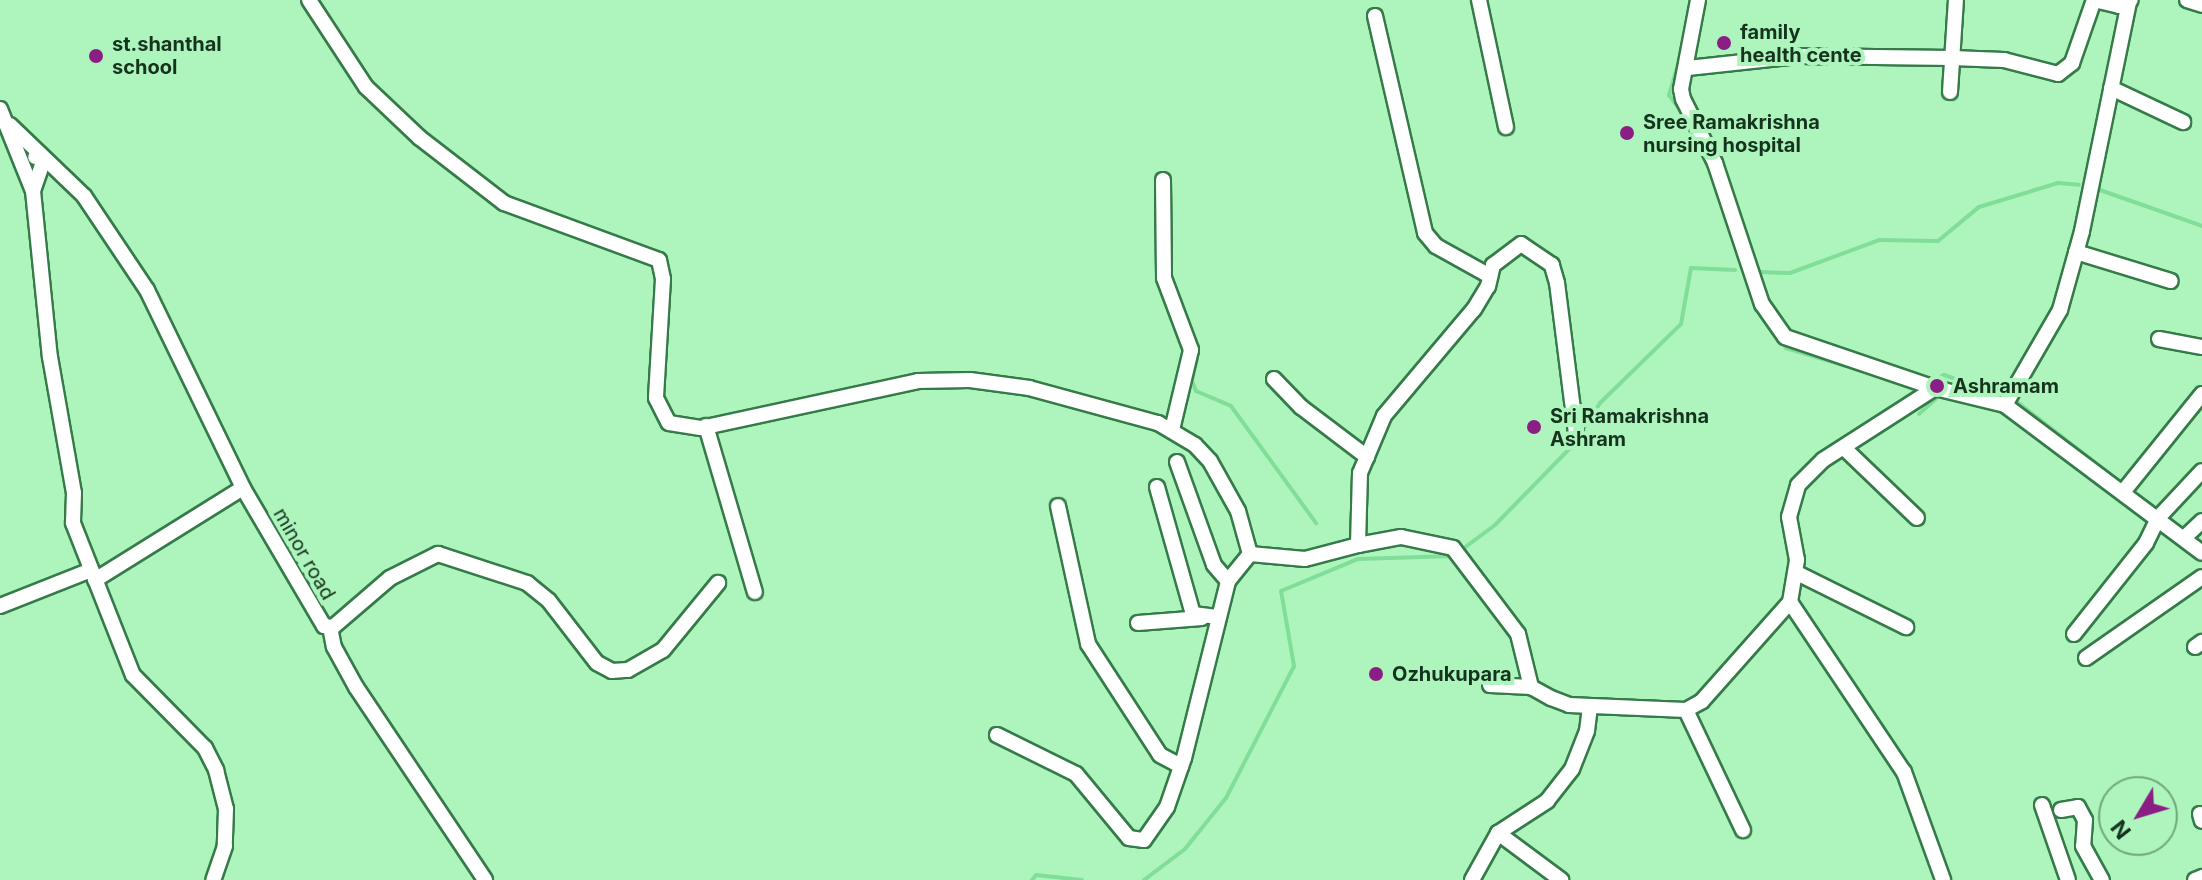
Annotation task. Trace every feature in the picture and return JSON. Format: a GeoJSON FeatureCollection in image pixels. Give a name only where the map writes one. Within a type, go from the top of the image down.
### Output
{"type":"FeatureCollection","features":[{"type":"Feature","properties":{"kind":"street"},"geometry":{"type":"LineString","coordinates":[[309,0],[366,87],[420,138],[504,203],[659,260],[657,406],[662,417],[675,426],[706,426],[871,387],[942,379],[1029,388],[1172,430],[1210,461],[1238,511],[1250,554]]}},
{"type":"Feature","properties":{"kind":"street"},"geometry":{"type":"LineString","coordinates":[[1479,0],[1506,127]]}},
{"type":"Feature","properties":{"kind":"street"},"geometry":{"type":"LineString","coordinates":[[1698,0],[1688,68],[1681,89],[1683,99],[1715,163],[1772,322],[1798,344],[1935,388],[2005,405],[2202,553]]}},
{"type":"Feature","properties":{"kind":"street"},"geometry":{"type":"LineString","coordinates":[[1950,92],[1956,0]]}},
{"type":"Feature","properties":{"kind":"street"},"geometry":{"type":"LineString","coordinates":[[1688,68],[1798,56],[1952,58],[2004,60],[2058,74],[2072,63],[2094,0],[2114,6],[2130,1],[2076,252],[2060,310],[2005,405]]}},
{"type":"Feature","properties":{"kind":"street"},"geometry":{"type":"LineString","coordinates":[[2187,0],[2202,5]]}},
{"type":"Feature","properties":{"kind":"street"},"geometry":{"type":"LineString","coordinates":[[1375,16],[1425,233],[1436,246],[1490,276]]}},
{"type":"Feature","properties":{"kind":"street"},"geometry":{"type":"LineString","coordinates":[[2111,88],[2183,122]]}},
{"type":"Feature","properties":{"kind":"street"},"geometry":{"type":"LineString","coordinates":[[0,109],[10,125],[33,191],[50,357],[74,493],[73,523],[133,675],[205,748],[216,770],[226,809],[225,846],[213,880]]}},
{"type":"Feature","properties":{"kind":"street","name":"minor road"},"geometry":{"type":"LineString","coordinates":[[10,125],[84,196],[147,290],[243,488],[320,622],[330,627],[390,578],[438,554],[527,583],[549,601],[597,663],[612,671],[628,670],[663,650],[718,583]]}},
{"type":"Feature","properties":{"kind":"street"},"geometry":{"type":"LineString","coordinates":[[20,153],[44,159],[33,191]]}},
{"type":"Feature","properties":{"kind":"street"},"geometry":{"type":"LineString","coordinates":[[1163,180],[1164,278],[1191,350],[1172,430]]}},
{"type":"Feature","properties":{"kind":"street"},"geometry":{"type":"LineString","coordinates":[[1358,545],[1360,473],[1384,416],[1474,309],[1498,259],[1521,244],[1552,265],[1567,328],[1577,441]]}},
{"type":"Feature","properties":{"kind":"street"},"geometry":{"type":"LineString","coordinates":[[2076,252],[2171,281]]}},
{"type":"Feature","properties":{"kind":"street"},"geometry":{"type":"LineString","coordinates":[[2159,339],[2202,347]]}},
{"type":"Feature","properties":{"kind":"street"},"geometry":{"type":"LineString","coordinates":[[1274,379],[1301,407],[1367,457]]}},
{"type":"Feature","properties":{"kind":"street"},"geometry":{"type":"LineString","coordinates":[[1490,685],[1531,687],[1569,705],[1686,710],[1702,701],[1790,602],[1797,573],[1789,517],[1798,485],[1844,448],[1935,388]]}},
{"type":"Feature","properties":{"kind":"street"},"geometry":{"type":"LineString","coordinates":[[2123,492],[2202,394]]}},
{"type":"Feature","properties":{"kind":"street"},"geometry":{"type":"LineString","coordinates":[[706,426],[755,592]]}},
{"type":"Feature","properties":{"kind":"street"},"geometry":{"type":"LineString","coordinates":[[1844,448],[1917,518]]}},
{"type":"Feature","properties":{"kind":"street"},"geometry":{"type":"LineString","coordinates":[[1177,462],[1214,565],[1228,581]]}},
{"type":"Feature","properties":{"kind":"street"},"geometry":{"type":"LineString","coordinates":[[2074,634],[2146,543],[2158,518],[2202,471]]}},
{"type":"Feature","properties":{"kind":"street"},"geometry":{"type":"LineString","coordinates":[[1157,487],[1193,614],[1202,618]]}},
{"type":"Feature","properties":{"kind":"street"},"geometry":{"type":"LineString","coordinates":[[0,606],[93,575],[243,488]]}},
{"type":"Feature","properties":{"kind":"street"},"geometry":{"type":"LineString","coordinates":[[1058,506],[1088,644],[1160,755],[1181,766]]}},
{"type":"Feature","properties":{"kind":"street"},"geometry":{"type":"LineString","coordinates":[[2184,538],[2202,521]]}},
{"type":"Feature","properties":{"kind":"street"},"geometry":{"type":"LineString","coordinates":[[1250,554],[1305,559],[1401,537],[1458,554],[1518,634],[1531,687]]}},
{"type":"Feature","properties":{"kind":"street"},"geometry":{"type":"LineString","coordinates":[[997,735],[1076,774],[1137,842],[1149,836],[1167,807],[1181,766],[1228,581],[1250,554]]}},
{"type":"Feature","properties":{"kind":"street"},"geometry":{"type":"LineString","coordinates":[[1797,573],[1906,627]]}},
{"type":"Feature","properties":{"kind":"street"},"geometry":{"type":"LineString","coordinates":[[2086,658],[2202,577]]}},
{"type":"Feature","properties":{"kind":"street"},"geometry":{"type":"LineString","coordinates":[[1790,602],[1904,772],[1943,880]]}},
{"type":"Feature","properties":{"kind":"street"},"geometry":{"type":"LineString","coordinates":[[1138,623],[1219,617]]}},
{"type":"Feature","properties":{"kind":"street"},"geometry":{"type":"LineString","coordinates":[[330,627],[356,687],[485,880]]}},
{"type":"Feature","properties":{"kind":"street"},"geometry":{"type":"LineString","coordinates":[[1472,880],[1498,833],[1547,801],[1572,769],[1587,731],[1590,706]]}},
{"type":"Feature","properties":{"kind":"street"},"geometry":{"type":"LineString","coordinates":[[1686,710],[1743,830]]}},
{"type":"Feature","properties":{"kind":"street"},"geometry":{"type":"LineString","coordinates":[[2042,805],[2068,880]]}},
{"type":"Feature","properties":{"kind":"street"},"geometry":{"type":"LineString","coordinates":[[2061,810],[2078,807],[2085,820],[2083,846],[2102,880]]}},
{"type":"Feature","properties":{"kind":"street"},"geometry":{"type":"LineString","coordinates":[[1498,833],[1561,880]]}},
{"type":"Feature","properties":{"kind":"street"},"geometry":{"type":"LineString","coordinates":[[2195,880],[2202,877]]}},
{"type":"Feature","properties":{"kind":"waterway"},"geometry":{"type":"LineString","coordinates":[[1681,54],[1669,95],[1685,117]]}},
{"type":"Feature","properties":{"kind":"waterway"},"geometry":{"type":"LineString","coordinates":[[1759,272],[1790,273],[1879,240],[1938,241],[1979,207],[2058,183],[2079,185]]}},
{"type":"Feature","properties":{"kind":"waterway"},"geometry":{"type":"LineString","coordinates":[[2100,190],[2202,226]]}},
{"type":"Feature","properties":{"kind":"waterway"},"geometry":{"type":"LineString","coordinates":[[1731,232],[1741,262]]}},
{"type":"Feature","properties":{"kind":"waterway"},"geometry":{"type":"LineString","coordinates":[[1580,435],[1600,403],[1681,324],[1691,268],[1735,270]]}},
{"type":"Feature","properties":{"kind":"waterway"},"geometry":{"type":"LineString","coordinates":[[1760,311],[1786,348],[1879,376]]}},
{"type":"Feature","properties":{"kind":"waterway"},"geometry":{"type":"LineString","coordinates":[[1197,359],[1192,381],[1196,391],[1231,406],[1316,523]]}},
{"type":"Feature","properties":{"kind":"waterway"},"geometry":{"type":"LineString","coordinates":[[1938,378],[1944,375],[2005,396]]}},
{"type":"Feature","properties":{"kind":"waterway"},"geometry":{"type":"LineString","coordinates":[[1919,414],[1940,395]]}},
{"type":"Feature","properties":{"kind":"waterway"},"geometry":{"type":"LineString","coordinates":[[2016,401],[2120,482]]}},
{"type":"Feature","properties":{"kind":"waterway"},"geometry":{"type":"LineString","coordinates":[[1460,551],[1495,525],[1576,442]]}},
{"type":"Feature","properties":{"kind":"waterway"},"geometry":{"type":"LineString","coordinates":[[2133,492],[2156,509]]}},
{"type":"Feature","properties":{"kind":"waterway"},"geometry":{"type":"LineString","coordinates":[[1144,880],[1185,849],[1226,798],[1294,666],[1281,591],[1358,559],[1453,556]]}},
{"type":"Feature","properties":{"kind":"waterway"},"geometry":{"type":"LineString","coordinates":[[1032,880],[1036,875],[1082,880]]}},
{"type":"Feature","properties":{"kind":"place","name":"family health cente"},"geometry":{"type":"Point","coordinates":[1724,43]}},
{"type":"Feature","properties":{"kind":"place","name":"st.shanthal school"},"geometry":{"type":"Point","coordinates":[96,56]}},
{"type":"Feature","properties":{"kind":"place","name":"Sree Ramakrishna nursing hospital"},"geometry":{"type":"Point","coordinates":[1627,133]}},
{"type":"Feature","properties":{"kind":"place","name":"Ashramam"},"geometry":{"type":"Point","coordinates":[1937,386]}},
{"type":"Feature","properties":{"kind":"place","name":"Sri Ramakrishna Ashram"},"geometry":{"type":"Point","coordinates":[1534,427]}},
{"type":"Feature","properties":{"kind":"place","name":"Ozhukupara"},"geometry":{"type":"Point","coordinates":[1376,674]}}]}
